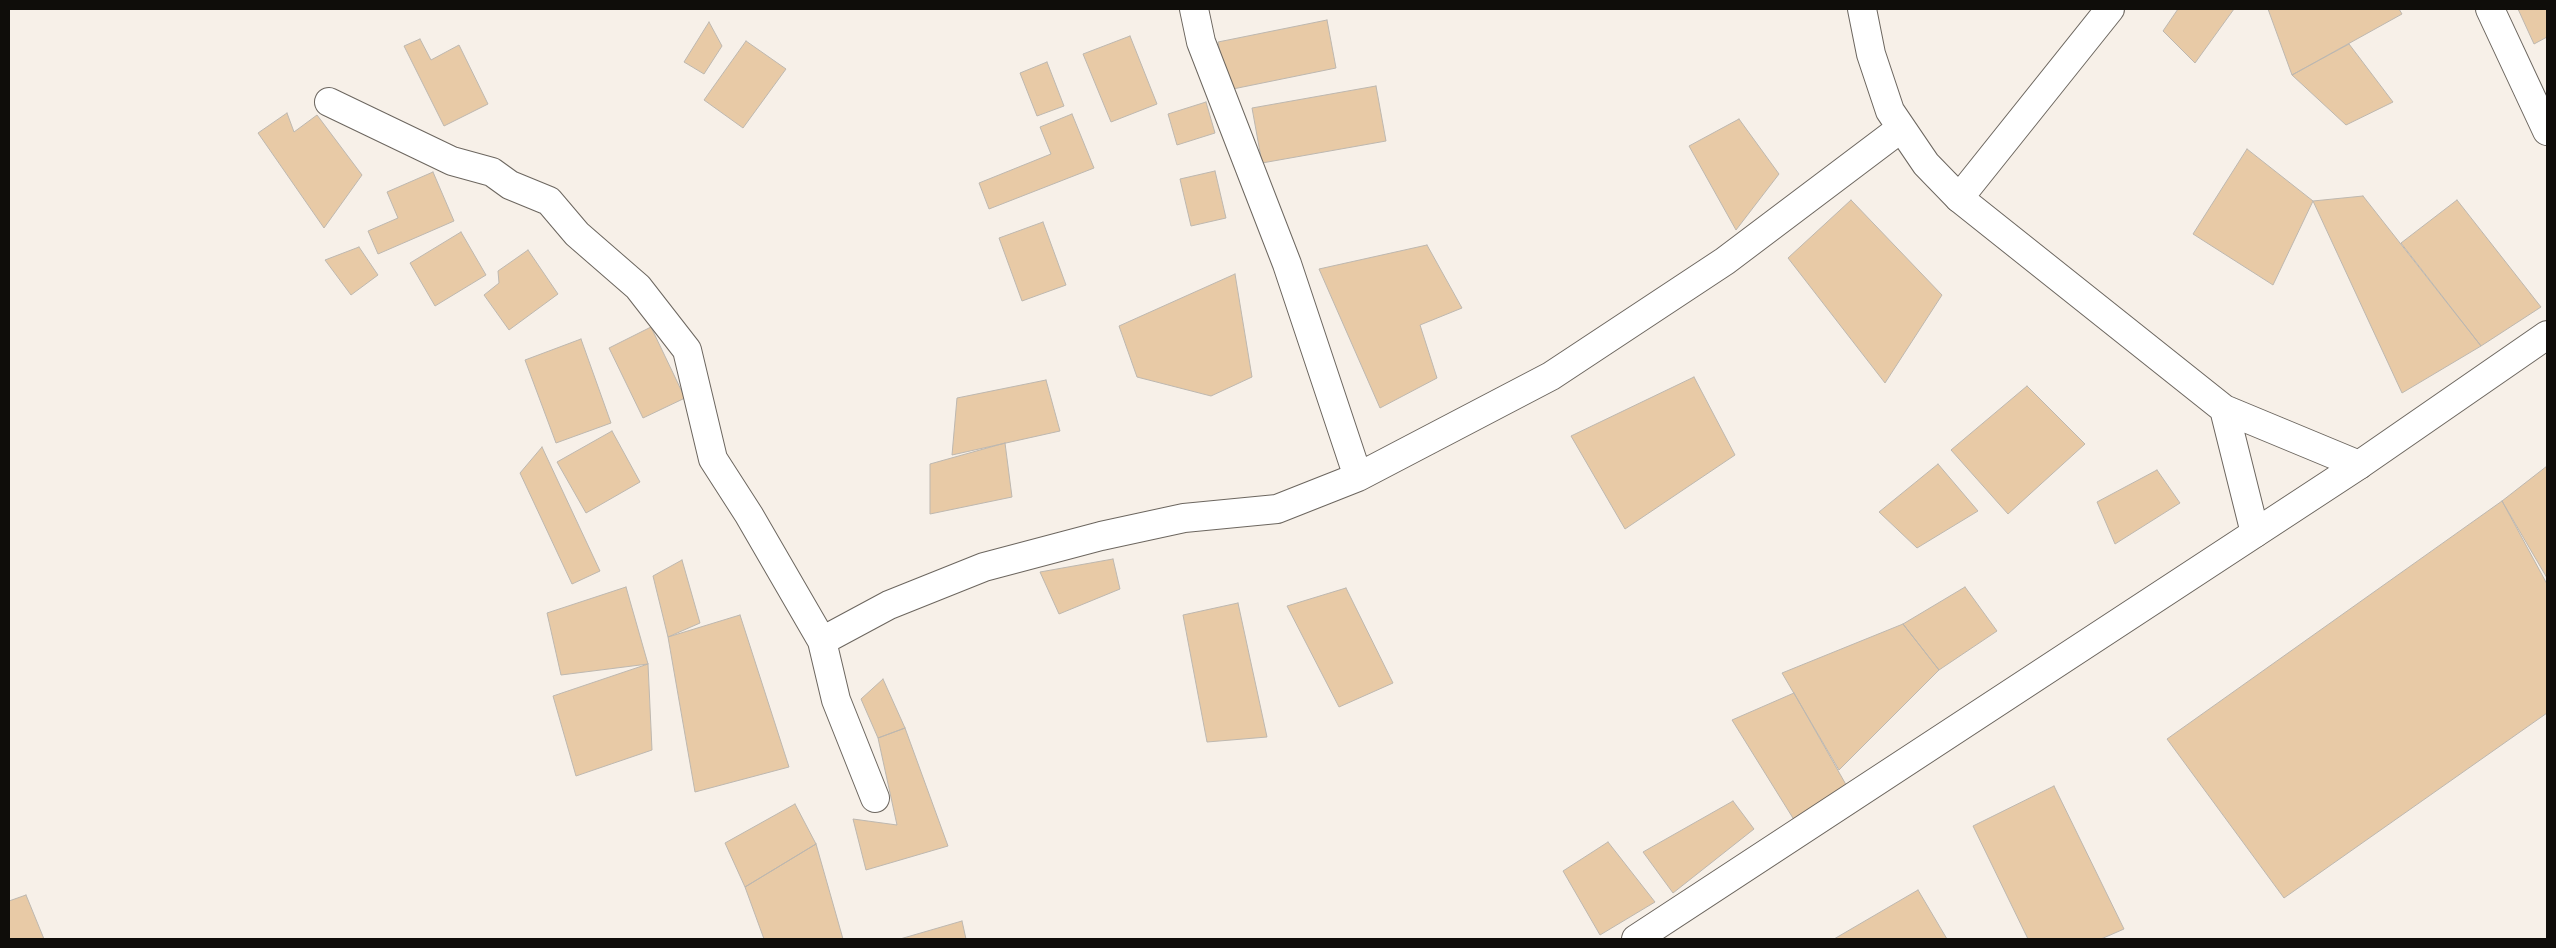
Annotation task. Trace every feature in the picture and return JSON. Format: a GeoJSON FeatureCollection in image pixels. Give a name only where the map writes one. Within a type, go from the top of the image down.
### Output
{"type":"FeatureCollection","features":[{"type":"Feature","properties":{"kind":"street"},"geometry":{"type":"LineString","coordinates":[[1194,9],[1201,42],[1287,264],[1358,477]]}},
{"type":"Feature","properties":{"kind":"street"},"geometry":{"type":"LineString","coordinates":[[1862,9],[1871,54],[1890,111],[1900,129],[1926,164],[1959,198],[2224,409],[2359,464]]}},
{"type":"Feature","properties":{"kind":"street"},"geometry":{"type":"LineString","coordinates":[[1959,198],[2110,9]]}},
{"type":"Feature","properties":{"kind":"street"},"geometry":{"type":"LineString","coordinates":[[2490,9],[2547,131]]}},
{"type":"Feature","properties":{"kind":"street"},"geometry":{"type":"LineString","coordinates":[[329,102],[452,161],[492,172],[510,185],[549,201],[577,234],[638,287],[687,350],[713,459],[749,515],[822,641],[836,700],[875,798]]}},
{"type":"Feature","properties":{"kind":"street"},"geometry":{"type":"LineString","coordinates":[[822,641],[889,605],[984,567],[1101,536],[1184,518],[1277,509],[1358,477],[1551,376],[1725,261],[1900,129]]}},
{"type":"Feature","properties":{"kind":"street"},"geometry":{"type":"LineString","coordinates":[[1636,939],[2255,533],[2547,336]]}},
{"type":"Feature","properties":{"kind":"street"},"geometry":{"type":"LineString","coordinates":[[2224,409],[2255,533]]}},
{"type":"Feature","properties":{"kind":"building"},"geometry":{"type":"Polygon","coordinates":[[[2178,9],[2234,9],[2195,63],[2163,31],[2178,9]]]}},
{"type":"Feature","properties":{"kind":"building"},"geometry":{"type":"Polygon","coordinates":[[[2268,9],[2399,9],[2402,14],[2292,75],[2268,9]]]}},
{"type":"Feature","properties":{"kind":"building"},"geometry":{"type":"Polygon","coordinates":[[[2518,9],[2547,9],[2547,37],[2534,44],[2518,9]]]}},
{"type":"Feature","properties":{"kind":"building"},"geometry":{"type":"Polygon","coordinates":[[[1327,20],[1336,68],[1228,90],[1218,42],[1327,20]]]}},
{"type":"Feature","properties":{"kind":"building"},"geometry":{"type":"Polygon","coordinates":[[[709,22],[722,46],[704,74],[684,62],[709,22]]]}},
{"type":"Feature","properties":{"kind":"building"},"geometry":{"type":"Polygon","coordinates":[[[1130,36],[1157,104],[1111,122],[1083,54],[1130,36]]]}},
{"type":"Feature","properties":{"kind":"building"},"geometry":{"type":"Polygon","coordinates":[[[420,39],[431,60],[459,45],[488,104],[444,126],[404,46],[420,39]]]}},
{"type":"Feature","properties":{"kind":"building"},"geometry":{"type":"Polygon","coordinates":[[[746,41],[786,69],[743,128],[704,100],[746,41]]]}},
{"type":"Feature","properties":{"kind":"building"},"geometry":{"type":"Polygon","coordinates":[[[2349,44],[2393,102],[2346,125],[2292,75],[2349,44]]]}},
{"type":"Feature","properties":{"kind":"building"},"geometry":{"type":"Polygon","coordinates":[[[1047,62],[1064,106],[1037,116],[1020,73],[1047,62]]]}},
{"type":"Feature","properties":{"kind":"building"},"geometry":{"type":"Polygon","coordinates":[[[1376,86],[1386,141],[1262,163],[1252,108],[1376,86]]]}},
{"type":"Feature","properties":{"kind":"building"},"geometry":{"type":"Polygon","coordinates":[[[1206,102],[1215,133],[1177,145],[1168,114],[1206,102]]]}},
{"type":"Feature","properties":{"kind":"building"},"geometry":{"type":"Polygon","coordinates":[[[287,113],[294,132],[317,115],[362,175],[324,228],[258,133],[287,113]]]}},
{"type":"Feature","properties":{"kind":"building"},"geometry":{"type":"Polygon","coordinates":[[[1072,114],[1094,168],[989,209],[979,183],[1051,154],[1040,127],[1072,114]]]}},
{"type":"Feature","properties":{"kind":"building"},"geometry":{"type":"Polygon","coordinates":[[[1739,119],[1779,174],[1736,230],[1689,146],[1739,119]]]}},
{"type":"Feature","properties":{"kind":"building"},"geometry":{"type":"Polygon","coordinates":[[[2247,149],[2313,201],[2273,285],[2193,234],[2247,149]]]}},
{"type":"Feature","properties":{"kind":"building"},"geometry":{"type":"Polygon","coordinates":[[[1215,171],[1226,218],[1191,226],[1180,179],[1215,171]]]}},
{"type":"Feature","properties":{"kind":"building"},"geometry":{"type":"Polygon","coordinates":[[[433,172],[454,221],[378,254],[368,231],[398,218],[387,192],[433,172]]]}},
{"type":"Feature","properties":{"kind":"building"},"geometry":{"type":"Polygon","coordinates":[[[2363,196],[2481,346],[2402,393],[2313,201],[2363,196]]]}},
{"type":"Feature","properties":{"kind":"building"},"geometry":{"type":"Polygon","coordinates":[[[1851,200],[1942,295],[1885,383],[1788,258],[1851,200]]]}},
{"type":"Feature","properties":{"kind":"building"},"geometry":{"type":"Polygon","coordinates":[[[2457,200],[2541,307],[2481,346],[2401,243],[2457,200]]]}},
{"type":"Feature","properties":{"kind":"building"},"geometry":{"type":"Polygon","coordinates":[[[1043,222],[1066,285],[1022,301],[999,238],[1043,222]]]}},
{"type":"Feature","properties":{"kind":"building"},"geometry":{"type":"Polygon","coordinates":[[[461,232],[486,275],[435,306],[410,263],[461,232]]]}},
{"type":"Feature","properties":{"kind":"building"},"geometry":{"type":"Polygon","coordinates":[[[1427,245],[1462,308],[1420,325],[1437,378],[1380,408],[1319,269],[1427,245]]]}},
{"type":"Feature","properties":{"kind":"building"},"geometry":{"type":"Polygon","coordinates":[[[359,247],[378,275],[351,295],[325,260],[359,247]]]}},
{"type":"Feature","properties":{"kind":"building"},"geometry":{"type":"Polygon","coordinates":[[[528,250],[558,294],[509,330],[484,295],[499,283],[498,271],[528,250]]]}},
{"type":"Feature","properties":{"kind":"building"},"geometry":{"type":"Polygon","coordinates":[[[1235,274],[1252,377],[1211,396],[1137,377],[1119,326],[1235,274]]]}},
{"type":"Feature","properties":{"kind":"building"},"geometry":{"type":"Polygon","coordinates":[[[651,327],[685,398],[643,418],[609,348],[651,327]]]}},
{"type":"Feature","properties":{"kind":"building"},"geometry":{"type":"Polygon","coordinates":[[[581,339],[611,423],[556,443],[525,360],[581,339]]]}},
{"type":"Feature","properties":{"kind":"building"},"geometry":{"type":"Polygon","coordinates":[[[1694,377],[1735,455],[1625,529],[1571,436],[1694,377]]]}},
{"type":"Feature","properties":{"kind":"building"},"geometry":{"type":"Polygon","coordinates":[[[1046,380],[1060,431],[952,455],[957,398],[1046,380]]]}},
{"type":"Feature","properties":{"kind":"building"},"geometry":{"type":"Polygon","coordinates":[[[2027,386],[2085,444],[2008,514],[1951,450],[2027,386]]]}},
{"type":"Feature","properties":{"kind":"building"},"geometry":{"type":"Polygon","coordinates":[[[612,431],[640,482],[586,513],[557,462],[612,431]]]}},
{"type":"Feature","properties":{"kind":"building"},"geometry":{"type":"Polygon","coordinates":[[[1005,443],[1012,497],[930,514],[930,464],[1005,443]]]}},
{"type":"Feature","properties":{"kind":"building"},"geometry":{"type":"Polygon","coordinates":[[[542,447],[600,571],[572,584],[520,473],[542,447]]]}},
{"type":"Feature","properties":{"kind":"building"},"geometry":{"type":"Polygon","coordinates":[[[1938,464],[1978,511],[1917,548],[1879,512],[1938,464]]]}},
{"type":"Feature","properties":{"kind":"building"},"geometry":{"type":"Polygon","coordinates":[[[2547,466],[2547,578],[2502,501],[2547,466]]]}},
{"type":"Feature","properties":{"kind":"building"},"geometry":{"type":"Polygon","coordinates":[[[2157,470],[2180,503],[2115,544],[2097,502],[2157,470]]]}},
{"type":"Feature","properties":{"kind":"building"},"geometry":{"type":"Polygon","coordinates":[[[2502,501],[2547,584],[2547,713],[2284,898],[2167,739],[2502,501]]]}},
{"type":"Feature","properties":{"kind":"building"},"geometry":{"type":"Polygon","coordinates":[[[1113,559],[1120,589],[1059,614],[1040,572],[1113,559]]]}},
{"type":"Feature","properties":{"kind":"building"},"geometry":{"type":"Polygon","coordinates":[[[682,560],[700,623],[668,637],[653,576],[682,560]]]}},
{"type":"Feature","properties":{"kind":"building"},"geometry":{"type":"Polygon","coordinates":[[[626,587],[648,664],[561,675],[547,613],[626,587]]]}},
{"type":"Feature","properties":{"kind":"building"},"geometry":{"type":"Polygon","coordinates":[[[1965,587],[1997,631],[1939,670],[1903,624],[1965,587]]]}},
{"type":"Feature","properties":{"kind":"building"},"geometry":{"type":"Polygon","coordinates":[[[1346,588],[1393,683],[1339,707],[1287,606],[1346,588]]]}},
{"type":"Feature","properties":{"kind":"building"},"geometry":{"type":"Polygon","coordinates":[[[1238,603],[1267,737],[1207,742],[1183,615],[1238,603]]]}},
{"type":"Feature","properties":{"kind":"building"},"geometry":{"type":"Polygon","coordinates":[[[740,615],[789,767],[695,792],[668,637],[740,615]]]}},
{"type":"Feature","properties":{"kind":"building"},"geometry":{"type":"Polygon","coordinates":[[[1903,624],[1939,670],[1839,770],[1782,673],[1903,624]]]}},
{"type":"Feature","properties":{"kind":"building"},"geometry":{"type":"Polygon","coordinates":[[[648,664],[652,750],[576,776],[553,696],[648,664]]]}},
{"type":"Feature","properties":{"kind":"building"},"geometry":{"type":"Polygon","coordinates":[[[883,679],[905,728],[878,738],[861,699],[883,679]]]}},
{"type":"Feature","properties":{"kind":"building"},"geometry":{"type":"Polygon","coordinates":[[[1794,693],[1853,797],[1801,831],[1732,720],[1794,693]]]}},
{"type":"Feature","properties":{"kind":"building"},"geometry":{"type":"Polygon","coordinates":[[[905,728],[948,846],[866,870],[853,819],[897,825],[878,738],[905,728]]]}},
{"type":"Feature","properties":{"kind":"building"},"geometry":{"type":"Polygon","coordinates":[[[2054,786],[2124,929],[2101,939],[2028,939],[1973,826],[2054,786]]]}},
{"type":"Feature","properties":{"kind":"building"},"geometry":{"type":"Polygon","coordinates":[[[1733,801],[1754,829],[1673,893],[1643,852],[1733,801]]]}},
{"type":"Feature","properties":{"kind":"building"},"geometry":{"type":"Polygon","coordinates":[[[795,804],[816,844],[745,887],[725,843],[795,804]]]}},
{"type":"Feature","properties":{"kind":"building"},"geometry":{"type":"Polygon","coordinates":[[[1608,842],[1655,902],[1600,935],[1563,871],[1608,842]]]}},
{"type":"Feature","properties":{"kind":"building"},"geometry":{"type":"Polygon","coordinates":[[[816,844],[843,939],[764,939],[745,887],[816,844]]]}},
{"type":"Feature","properties":{"kind":"building"},"geometry":{"type":"Polygon","coordinates":[[[1918,890],[1947,939],[1834,939],[1918,890]]]}},
{"type":"Feature","properties":{"kind":"building"},"geometry":{"type":"Polygon","coordinates":[[[26,895],[44,939],[9,939],[9,901],[26,895]]]}},
{"type":"Feature","properties":{"kind":"building"},"geometry":{"type":"Polygon","coordinates":[[[962,921],[966,939],[900,939],[962,921]]]}}]}
